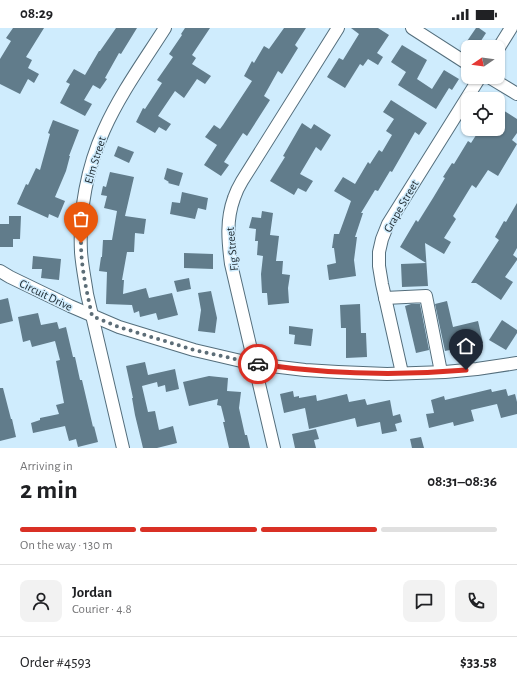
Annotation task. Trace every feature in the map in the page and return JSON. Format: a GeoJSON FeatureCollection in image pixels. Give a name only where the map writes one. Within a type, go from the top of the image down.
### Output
{"type":"FeatureCollection","features":[{"type":"Feature","properties":{"kind":"street","name":"Elm Street"},"geometry":{"type":"LineString","coordinates":[[123,448],[92,316],[84,272],[81,252],[82,211],[94,154],[104,130],[115,107],[165,28]]}},
{"type":"Feature","properties":{"kind":"street","name":"Fig Street"},"geometry":{"type":"LineString","coordinates":[[274,448],[231,264],[228,239],[229,217],[234,198],[242,180],[338,28]]}},
{"type":"Feature","properties":{"kind":"street"},"geometry":{"type":"LineString","coordinates":[[412,28],[461,60]]}},
{"type":"Feature","properties":{"kind":"street"},"geometry":{"type":"LineString","coordinates":[[504,40],[512,28]]}},
{"type":"Feature","properties":{"kind":"street","name":"Grape Street"},"geometry":{"type":"LineString","coordinates":[[402,374],[379,266],[379,252],[382,239],[388,224],[476,84]]}},
{"type":"Feature","properties":{"kind":"street"},"geometry":{"type":"LineString","coordinates":[[501,84],[517,94]]}},
{"type":"Feature","properties":{"kind":"street","name":"Circuit Drive"},"geometry":{"type":"LineString","coordinates":[[0,271],[70,306],[119,327],[194,350],[254,364],[305,370],[402,374],[477,369],[517,363]]}},
{"type":"Feature","properties":{"kind":"street"},"geometry":{"type":"LineString","coordinates":[[385,298],[426,296],[441,372]]}},
{"type":"Feature","properties":{"kind":"building"},"geometry":{"type":"Polygon","coordinates":[[[13,28],[44,28],[26,57],[32,60],[28,68],[39,74],[34,83],[28,79],[20,94],[0,84],[0,59],[11,41],[6,38],[13,28]]]}},
{"type":"Feature","properties":{"kind":"building"},"geometry":{"type":"Polygon","coordinates":[[[116,28],[137,28],[121,54],[119,53],[105,78],[107,79],[100,89],[93,85],[84,100],[92,104],[85,116],[60,103],[70,84],[66,82],[74,69],[85,75],[99,51],[116,28]]]}},
{"type":"Feature","properties":{"kind":"building"},"geometry":{"type":"Polygon","coordinates":[[[185,28],[210,28],[192,55],[196,58],[192,64],[211,76],[205,84],[197,79],[184,98],[175,91],[158,116],[171,124],[166,131],[159,127],[155,133],[136,122],[143,108],[145,109],[162,83],[157,80],[173,57],[169,54],[185,28]]]}},
{"type":"Feature","properties":{"kind":"building"},"geometry":{"type":"Polygon","coordinates":[[[284,28],[306,28],[295,45],[298,48],[282,74],[278,71],[264,96],[270,100],[247,136],[243,133],[224,162],[229,165],[221,176],[204,165],[217,145],[205,137],[214,125],[220,129],[223,125],[252,81],[244,76],[252,61],[254,63],[264,46],[269,49],[284,28]]]}},
{"type":"Feature","properties":{"kind":"building"},"geometry":{"type":"Polygon","coordinates":[[[351,28],[378,28],[389,35],[377,53],[383,57],[378,65],[368,59],[363,66],[360,64],[345,88],[327,77],[339,58],[343,60],[359,34],[351,28]]]}},
{"type":"Feature","properties":{"kind":"building"},"geometry":{"type":"Polygon","coordinates":[[[476,28],[479,28],[486,33],[482,40],[468,40],[476,28]]]}},
{"type":"Feature","properties":{"kind":"building"},"geometry":{"type":"Polygon","coordinates":[[[402,45],[427,60],[417,79],[432,89],[444,70],[459,79],[452,90],[449,88],[436,109],[398,85],[406,72],[391,62],[402,45]]]}},
{"type":"Feature","properties":{"kind":"building"},"geometry":{"type":"Polygon","coordinates":[[[391,100],[427,123],[419,135],[415,132],[392,172],[390,171],[378,191],[375,190],[361,213],[363,213],[355,237],[357,237],[354,260],[356,276],[329,280],[327,265],[336,263],[334,248],[332,248],[334,234],[339,234],[351,201],[334,191],[343,177],[355,184],[368,162],[370,164],[379,150],[382,152],[392,135],[386,131],[394,119],[383,112],[391,100]]]}},
{"type":"Feature","properties":{"kind":"building"},"geometry":{"type":"Polygon","coordinates":[[[505,111],[517,119],[517,133],[512,140],[517,144],[498,176],[488,170],[476,188],[472,185],[453,216],[456,219],[444,238],[451,242],[444,254],[425,243],[428,286],[402,287],[401,264],[426,263],[400,247],[416,220],[418,222],[445,178],[443,177],[452,163],[454,164],[468,141],[471,143],[476,136],[505,136],[505,111]]]}},
{"type":"Feature","properties":{"kind":"building"},"geometry":{"type":"Polygon","coordinates":[[[53,120],[79,130],[69,156],[66,171],[55,197],[65,201],[58,218],[49,214],[48,218],[17,204],[26,184],[28,185],[36,168],[40,170],[50,134],[48,133],[53,120]]]}},
{"type":"Feature","properties":{"kind":"building"},"geometry":{"type":"Polygon","coordinates":[[[302,123],[311,129],[314,124],[331,135],[321,151],[316,147],[300,174],[313,181],[306,192],[298,188],[294,195],[270,181],[285,157],[283,156],[302,123]]]}},
{"type":"Feature","properties":{"kind":"building"},"geometry":{"type":"Polygon","coordinates":[[[118,146],[134,152],[129,163],[114,156],[118,146]]]}},
{"type":"Feature","properties":{"kind":"building"},"geometry":{"type":"Polygon","coordinates":[[[167,168],[183,173],[179,186],[168,183],[169,182],[164,179],[167,168]]]}},
{"type":"Feature","properties":{"kind":"building"},"geometry":{"type":"Polygon","coordinates":[[[110,172],[134,177],[125,216],[146,219],[144,234],[135,233],[134,252],[127,252],[122,280],[124,280],[123,294],[146,288],[149,298],[172,293],[178,315],[158,320],[156,313],[140,317],[139,311],[134,313],[132,305],[106,304],[107,272],[99,271],[103,240],[112,240],[117,211],[104,208],[107,196],[101,195],[103,186],[106,187],[110,172]]]}},
{"type":"Feature","properties":{"kind":"building"},"geometry":{"type":"Polygon","coordinates":[[[182,192],[208,198],[206,210],[198,208],[195,219],[170,214],[172,202],[180,203],[182,192]]]}},
{"type":"Feature","properties":{"kind":"building"},"geometry":{"type":"Polygon","coordinates":[[[517,203],[517,248],[513,255],[517,258],[517,260],[505,277],[513,282],[501,300],[476,283],[471,283],[499,240],[495,237],[517,203]]]}},
{"type":"Feature","properties":{"kind":"building"},"geometry":{"type":"Polygon","coordinates":[[[262,211],[273,213],[270,235],[279,236],[276,261],[283,261],[282,274],[290,275],[288,288],[289,303],[268,305],[267,293],[262,293],[261,274],[263,256],[257,255],[258,241],[255,241],[256,229],[249,228],[252,217],[261,218],[262,211]]]}},
{"type":"Feature","properties":{"kind":"building"},"geometry":{"type":"Polygon","coordinates":[[[9,216],[21,216],[20,239],[13,239],[13,247],[0,247],[0,224],[9,224],[9,216]]]}},
{"type":"Feature","properties":{"kind":"building"},"geometry":{"type":"Polygon","coordinates":[[[184,253],[213,254],[213,269],[184,268],[184,253]]]}},
{"type":"Feature","properties":{"kind":"building"},"geometry":{"type":"Polygon","coordinates":[[[33,256],[61,259],[59,280],[41,278],[42,269],[32,269],[33,256]]]}},
{"type":"Feature","properties":{"kind":"building"},"geometry":{"type":"Polygon","coordinates":[[[189,278],[191,289],[177,292],[174,281],[189,278]]]}},
{"type":"Feature","properties":{"kind":"building"},"geometry":{"type":"Polygon","coordinates":[[[211,291],[217,318],[215,333],[198,331],[201,310],[198,293],[211,291]]]}},
{"type":"Feature","properties":{"kind":"building"},"geometry":{"type":"Polygon","coordinates":[[[8,298],[13,321],[0,324],[0,300],[8,298]]]}},
{"type":"Feature","properties":{"kind":"building"},"geometry":{"type":"Polygon","coordinates":[[[447,301],[453,327],[478,321],[483,343],[445,351],[435,304],[447,301]]]}},
{"type":"Feature","properties":{"kind":"building"},"geometry":{"type":"Polygon","coordinates":[[[360,304],[361,333],[366,333],[367,357],[346,358],[346,328],[341,328],[340,305],[360,304]]]}},
{"type":"Feature","properties":{"kind":"building"},"geometry":{"type":"Polygon","coordinates":[[[420,304],[429,350],[416,353],[405,306],[420,304]]]}},
{"type":"Feature","properties":{"kind":"building"},"geometry":{"type":"Polygon","coordinates":[[[38,313],[41,325],[57,322],[59,329],[66,327],[73,357],[75,357],[80,380],[82,380],[98,442],[78,447],[76,439],[69,441],[65,426],[33,433],[31,423],[40,420],[40,418],[59,414],[56,405],[64,403],[56,361],[60,360],[55,341],[32,347],[30,340],[23,342],[18,317],[38,313]]]}},
{"type":"Feature","properties":{"kind":"building"},"geometry":{"type":"Polygon","coordinates":[[[502,320],[517,330],[517,333],[506,350],[489,340],[502,320]]]}},
{"type":"Feature","properties":{"kind":"building"},"geometry":{"type":"Polygon","coordinates":[[[289,326],[313,329],[311,346],[294,344],[295,335],[289,334],[289,326]]]}},
{"type":"Feature","properties":{"kind":"building"},"geometry":{"type":"Polygon","coordinates":[[[145,362],[148,375],[175,369],[179,389],[166,392],[165,385],[158,387],[157,382],[142,386],[148,412],[155,411],[159,430],[173,426],[177,443],[157,448],[143,448],[126,366],[145,362]]]}},
{"type":"Feature","properties":{"kind":"building"},"geometry":{"type":"Polygon","coordinates":[[[209,376],[228,378],[227,391],[241,392],[239,408],[245,435],[247,435],[250,448],[229,448],[221,406],[217,405],[218,399],[189,406],[183,382],[209,376]]]}},
{"type":"Feature","properties":{"kind":"building"},"geometry":{"type":"Polygon","coordinates":[[[0,388],[3,388],[16,437],[0,441],[0,388]]]}},
{"type":"Feature","properties":{"kind":"building"},"geometry":{"type":"Polygon","coordinates":[[[491,389],[492,392],[506,389],[508,396],[515,394],[517,414],[501,418],[497,404],[471,410],[474,421],[454,426],[453,422],[429,428],[426,414],[434,413],[431,400],[444,396],[445,400],[491,389]]]}},
{"type":"Feature","properties":{"kind":"building"},"geometry":{"type":"Polygon","coordinates":[[[293,391],[294,397],[299,396],[299,398],[316,395],[317,401],[347,394],[349,402],[365,399],[367,405],[390,400],[393,416],[400,414],[402,422],[395,424],[397,431],[382,434],[380,422],[357,427],[355,418],[309,429],[305,408],[284,413],[280,394],[293,391]]]}},
{"type":"Feature","properties":{"kind":"building"},"geometry":{"type":"Polygon","coordinates":[[[316,429],[319,439],[314,440],[316,448],[295,448],[292,434],[316,429]]]}},
{"type":"Feature","properties":{"kind":"building"},"geometry":{"type":"Polygon","coordinates":[[[421,437],[424,448],[412,448],[410,439],[421,437]]]}},
{"type":"Feature","properties":{"kind":"way so far"},"geometry":{"type":"LineString","coordinates":[[81,243],[87,294],[92,316],[119,327],[194,350],[258,364]]}},
{"type":"Feature","properties":{"kind":"route"},"geometry":{"type":"LineString","coordinates":[[258,364],[305,370],[387,374],[466,370]]}}]}
